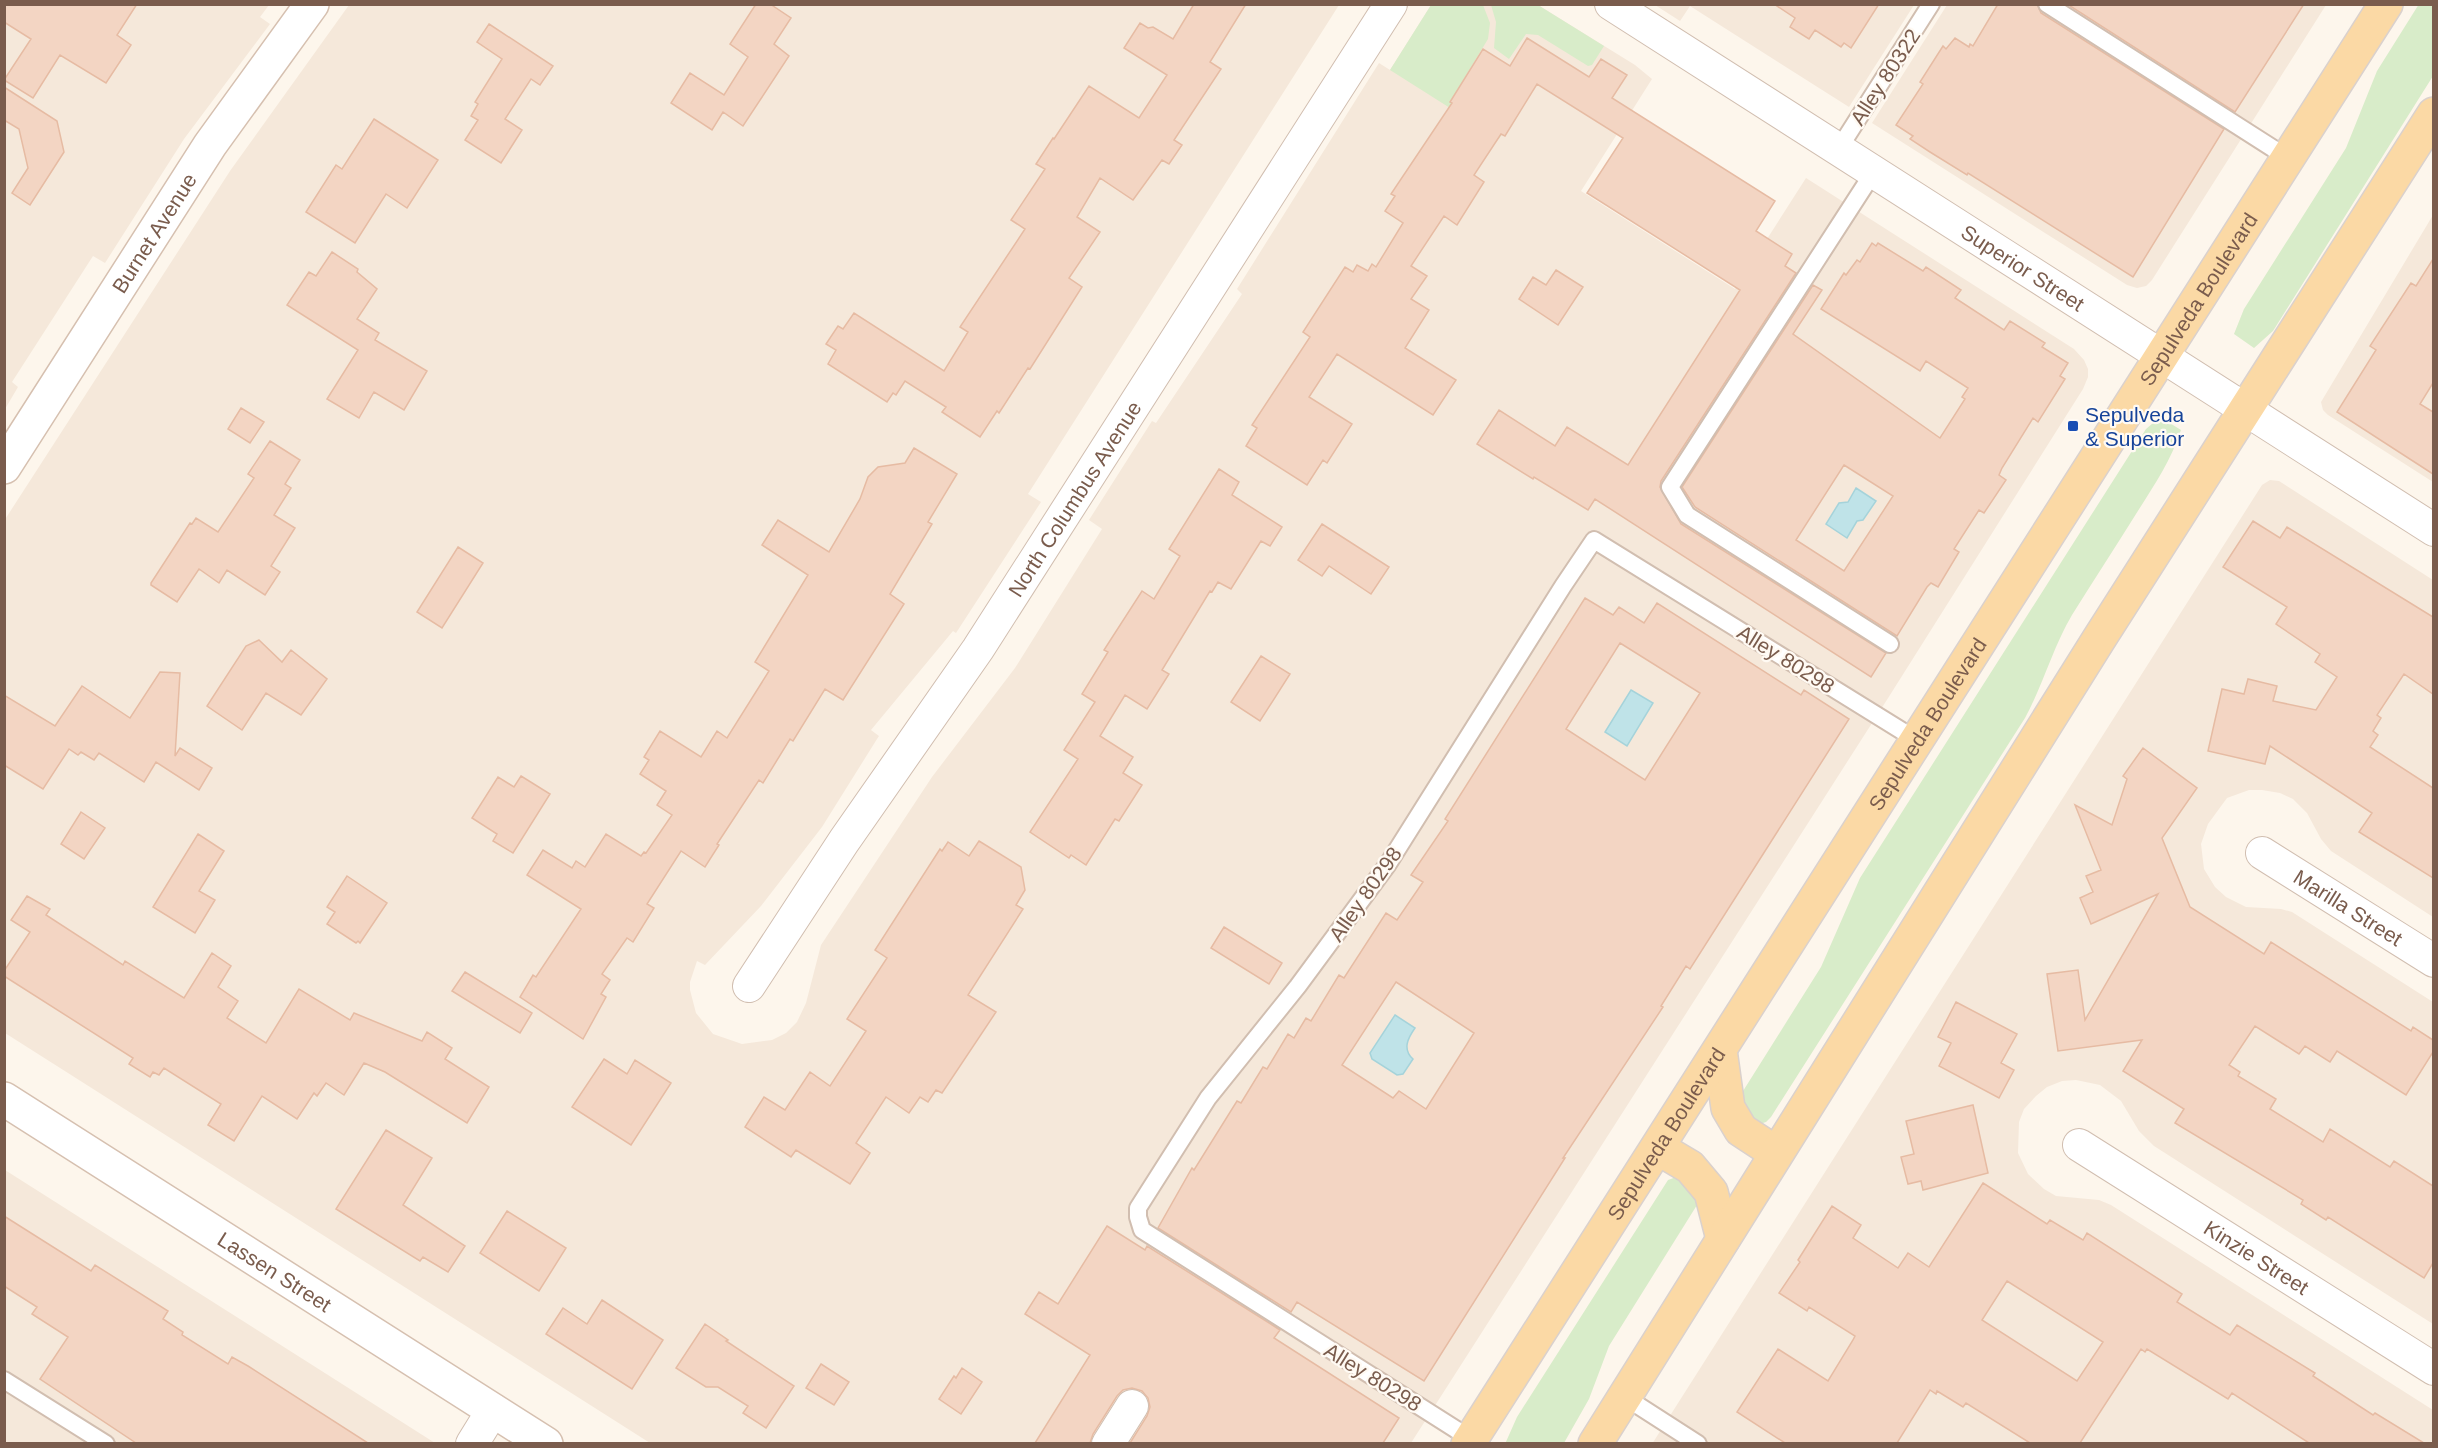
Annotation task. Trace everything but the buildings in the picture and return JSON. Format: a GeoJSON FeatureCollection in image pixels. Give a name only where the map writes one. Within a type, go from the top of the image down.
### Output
{"type":"FeatureCollection","features":[{"type":"Feature","properties":{"kind":"main road","name":"Burnet Avenue"},"geometry":{"type":"LineString","coordinates":[[4,467],[210,145],[312,4]]}},
{"type":"Feature","properties":{"kind":"main road","name":"Sepulveda Boulevard"},"geometry":{"type":"LineString","coordinates":[[1470,1441],[1658,1148],[1915,739],[2164,356],[2386,4]]}},
{"type":"Feature","properties":{"kind":"main road"},"geometry":{"type":"LineString","coordinates":[[1595,1443],[2099,639],[2433,114]]}},
{"type":"Feature","properties":{"kind":"main road"},"geometry":{"type":"LineString","coordinates":[[1720,1050],[1728,1108],[1741,1130],[1776,1154]]}},
{"type":"Feature","properties":{"kind":"main road","name":"Lassen Street"},"geometry":{"type":"LineString","coordinates":[[4,1099],[546,1443]]}},
{"type":"Feature","properties":{"kind":"main road"},"geometry":{"type":"LineString","coordinates":[[1658,1148],[1690,1167],[1711,1192],[1723,1239]]}},
{"type":"Feature","properties":{"kind":"street","name":"North Columbus Avenue"},"geometry":{"type":"LineString","coordinates":[[749,986],[844,841],[978,649],[1391,4]]}},
{"type":"Feature","properties":{"kind":"street","name":"Superior Street"},"geometry":{"type":"LineString","coordinates":[[1611,4],[2433,530]]}},
{"type":"Feature","properties":{"kind":"street","name":"Marilla Street"},"geometry":{"type":"LineString","coordinates":[[2262,853],[2433,962]]}},
{"type":"Feature","properties":{"kind":"street","name":"Kinzie Street"},"geometry":{"type":"LineString","coordinates":[[2079,1145],[2433,1369]]}},
{"type":"Feature","properties":{"kind":"street"},"geometry":{"type":"LineString","coordinates":[[1108,1443],[1132,1406]]}},
{"type":"Feature","properties":{"kind":"street"},"geometry":{"type":"LineString","coordinates":[[472,1443],[494,1410]]}},
{"type":"Feature","properties":{"kind":"lane","name":"Alley 80322"},"geometry":{"type":"LineString","coordinates":[[1838,150],[1932,4]]}},
{"type":"Feature","properties":{"kind":"lane"},"geometry":{"type":"LineString","coordinates":[[2047,4],[2288,158]]}},
{"type":"Feature","properties":{"kind":"lane"},"geometry":{"type":"LineString","coordinates":[[1873,173],[1670,487],[1687,514],[1890,644]]}},
{"type":"Feature","properties":{"kind":"lane","name":"Alley 80298"},"geometry":{"type":"LineString","coordinates":[[1470,1441],[1142,1230],[1138,1208],[1208,1098],[1298,987],[1388,864],[1594,540],[1915,739]]}},
{"type":"Feature","properties":{"kind":"lane"},"geometry":{"type":"LineString","coordinates":[[4,1380],[106,1443]]}},
{"type":"Feature","properties":{"kind":"lane"},"geometry":{"type":"LineString","coordinates":[[1625,1397],[1698,1443]]}},
{"type":"Feature","properties":{"kind":"shaded area"},"geometry":{"type":"Polygon","coordinates":[[[5,5],[269,5],[260,17],[270,24],[184,139],[105,263],[93,256],[12,382],[18,387],[5,409],[5,5]]]}},
{"type":"Feature","properties":{"kind":"shaded area"},"geometry":{"type":"Polygon","coordinates":[[[349,5],[1339,5],[1028,494],[1041,502],[956,633],[953,631],[871,730],[879,736],[822,827],[761,906],[705,965],[697,961],[690,982],[696,1013],[713,1034],[742,1044],[772,1040],[786,1033],[797,1022],[806,1003],[821,945],[932,777],[1015,668],[1102,529],[1089,520],[1152,421],[1156,423],[1242,294],[1237,289],[1379,63],[1390,70],[1431,5],[1538,5],[1635,65],[1652,79],[1581,191],[1735,289],[1806,178],[2074,349],[2084,360],[2088,369],[2088,377],[2083,389],[1411,1443],[1227,1443],[1200,1426],[1189,1444],[650,1443],[5,1033],[4,521],[230,171],[349,5]]]}},
{"type":"Feature","properties":{"kind":"shaded area"},"geometry":{"type":"Polygon","coordinates":[[[1655,5],[1914,5],[1849,107],[1690,6],[1680,21],[1655,5]]]}},
{"type":"Feature","properties":{"kind":"shaded area"},"geometry":{"type":"Polygon","coordinates":[[[1947,5],[2326,5],[2152,280],[2146,286],[2137,288],[2127,285],[1872,123],[1947,5]]]}},
{"type":"Feature","properties":{"kind":"shaded area"},"geometry":{"type":"Polygon","coordinates":[[[2433,215],[2433,482],[2328,415],[2323,410],[2321,402],[2433,215]]]}},
{"type":"Feature","properties":{"kind":"shaded area"},"geometry":{"type":"Polygon","coordinates":[[[2270,480],[2279,481],[2433,580],[2433,917],[2331,851],[2321,839],[2307,813],[2293,799],[2280,793],[2249,790],[2227,798],[2208,824],[2201,844],[2204,869],[2215,887],[2226,897],[2246,907],[2292,912],[2433,1002],[2433,1324],[2154,1146],[2139,1131],[2121,1101],[2100,1085],[2076,1080],[2062,1081],[2047,1087],[2036,1096],[2024,1109],[2019,1122],[2018,1153],[2028,1174],[2044,1189],[2056,1196],[2099,1200],[2111,1205],[2433,1410],[2433,1443],[1652,1444],[2262,485],[2270,480]]]}},
{"type":"Feature","properties":{"kind":"shaded area"},"geometry":{"type":"Polygon","coordinates":[[[5,1170],[435,1443],[5,1443],[5,1170]]]}},
{"type":"Feature","properties":{"kind":"green space"},"geometry":{"type":"Polygon","coordinates":[[[2419,4],[2433,5],[2433,76],[2273,331],[2254,348],[2234,334],[2244,309],[2346,148],[2377,71],[2419,4]]]}},
{"type":"Feature","properties":{"kind":"green space"},"geometry":{"type":"Polygon","coordinates":[[[1431,5],[1483,5],[1490,23],[1488,39],[1450,102],[1502,134],[1499,139],[1390,70],[1431,5]]]}},
{"type":"Feature","properties":{"kind":"green space"},"geometry":{"type":"Polygon","coordinates":[[[1491,5],[1538,5],[1604,46],[1592,65],[1588,66],[1538,35],[1526,34],[1509,59],[1494,48],[1496,22],[1491,5]]]}},
{"type":"Feature","properties":{"kind":"green space"},"geometry":{"type":"Polygon","coordinates":[[[2160,417],[2181,430],[2172,452],[2155,484],[2072,615],[2025,718],[1771,1117],[1766,1122],[1757,1125],[1738,1099],[1821,967],[1860,878],[2146,429],[2160,417]]]}},
{"type":"Feature","properties":{"kind":"green space"},"geometry":{"type":"Polygon","coordinates":[[[1679,1176],[1699,1200],[1697,1205],[1609,1346],[1589,1399],[1564,1443],[1505,1444],[1517,1417],[1668,1180],[1679,1176]]]}},
{"type":"Feature","properties":{"kind":"water"},"geometry":{"type":"Polygon","coordinates":[[[1856,488],[1876,501],[1863,520],[1857,521],[1847,538],[1826,524],[1839,503],[1848,502],[1856,488]]]}},
{"type":"Feature","properties":{"kind":"water"},"geometry":{"type":"Polygon","coordinates":[[[1631,690],[1653,703],[1627,746],[1605,732],[1631,690]]]}},
{"type":"Feature","properties":{"kind":"water"},"geometry":{"type":"Polygon","coordinates":[[[1395,1015],[1415,1028],[1407,1047],[1413,1059],[1403,1074],[1397,1075],[1372,1059],[1370,1053],[1395,1015]]]}},
{"type":"Feature","properties":{"kind":"place","name":"Sepulveda & Superior"},"geometry":{"type":"Point","coordinates":[2073,426]}}]}
